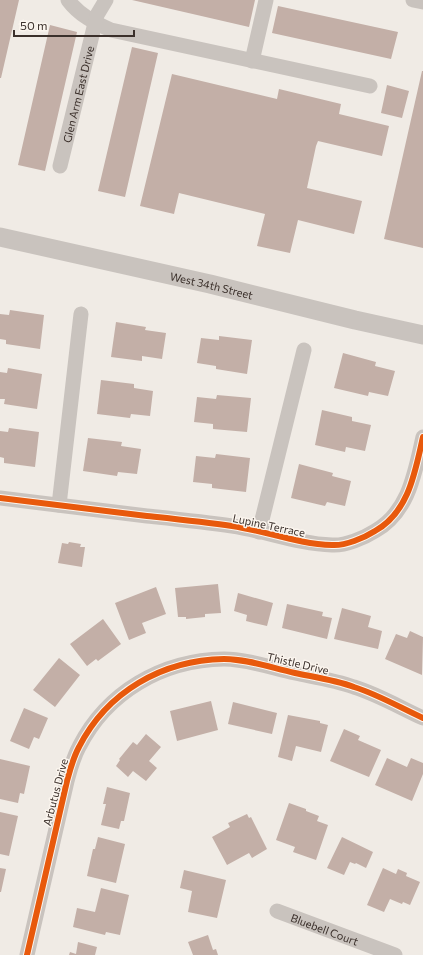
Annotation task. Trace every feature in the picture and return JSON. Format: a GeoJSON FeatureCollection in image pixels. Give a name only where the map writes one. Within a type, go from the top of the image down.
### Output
{"type":"FeatureCollection","features":[{"type":"Feature","properties":{"kind":"street"},"geometry":{"type":"LineString","coordinates":[[68,0],[82,14],[95,23],[112,30],[370,86]]}},
{"type":"Feature","properties":{"kind":"street","name":"Glen Arm East Drive"},"geometry":{"type":"LineString","coordinates":[[60,166],[97,15],[106,0]]}},
{"type":"Feature","properties":{"kind":"street"},"geometry":{"type":"LineString","coordinates":[[252,61],[266,0]]}},
{"type":"Feature","properties":{"kind":"street"},"geometry":{"type":"LineString","coordinates":[[413,0],[423,2]]}},
{"type":"Feature","properties":{"kind":"street","name":"West 34th Street"},"geometry":{"type":"LineString","coordinates":[[0,237],[210,284],[355,320],[423,335]]}},
{"type":"Feature","properties":{"kind":"street"},"geometry":{"type":"LineString","coordinates":[[59,505],[81,314]]}},
{"type":"Feature","properties":{"kind":"street"},"geometry":{"type":"LineString","coordinates":[[259,532],[304,350]]}},
{"type":"Feature","properties":{"kind":"street","name":"Lupine Terrace"},"geometry":{"type":"LineString","coordinates":[[0,498],[231,526],[310,544],[334,546],[356,540],[377,530],[394,515],[407,496],[415,474],[423,437]]}},
{"type":"Feature","properties":{"kind":"street","name":"Thistle Drive"},"geometry":{"type":"LineString","coordinates":[[163,671],[172,667],[194,662],[224,659],[246,661],[354,687],[423,718]]}},
{"type":"Feature","properties":{"kind":"street","name":"Arbutus Drive"},"geometry":{"type":"LineString","coordinates":[[27,955],[67,781],[79,747],[90,728],[114,700],[138,682],[163,671]]}},
{"type":"Feature","properties":{"kind":"street","name":"Bluebell Court"},"geometry":{"type":"LineString","coordinates":[[277,911],[395,955]]}},
{"type":"Feature","properties":{"kind":"building"},"geometry":{"type":"Polygon","coordinates":[[[0,0],[19,0],[1,78],[0,78],[0,0]]]}},
{"type":"Feature","properties":{"kind":"building"},"geometry":{"type":"Polygon","coordinates":[[[132,0],[255,0],[249,27],[132,0]]]}},
{"type":"Feature","properties":{"kind":"building"},"geometry":{"type":"Polygon","coordinates":[[[278,6],[398,32],[391,59],[272,33],[278,6]]]}},
{"type":"Feature","properties":{"kind":"building"},"geometry":{"type":"Polygon","coordinates":[[[50,25],[77,32],[45,171],[18,165],[50,25]]]}},
{"type":"Feature","properties":{"kind":"building"},"geometry":{"type":"Polygon","coordinates":[[[132,47],[158,53],[125,197],[98,191],[132,47]]]}},
{"type":"Feature","properties":{"kind":"building"},"geometry":{"type":"Polygon","coordinates":[[[423,71],[423,248],[384,239],[423,71]]]}},
{"type":"Feature","properties":{"kind":"building"},"geometry":{"type":"Polygon","coordinates":[[[172,74],[277,99],[279,89],[341,104],[339,114],[389,126],[382,156],[318,141],[316,146],[307,188],[362,201],[354,234],[298,220],[290,253],[257,246],[265,214],[179,193],[174,214],[140,206],[172,74]]]}},
{"type":"Feature","properties":{"kind":"building"},"geometry":{"type":"Polygon","coordinates":[[[387,85],[409,91],[402,118],[381,113],[387,85]]]}},
{"type":"Feature","properties":{"kind":"building"},"geometry":{"type":"Polygon","coordinates":[[[10,310],[44,315],[40,349],[6,344],[6,340],[0,339],[0,314],[9,315],[10,310]]]}},
{"type":"Feature","properties":{"kind":"building"},"geometry":{"type":"Polygon","coordinates":[[[116,322],[146,327],[145,330],[166,333],[162,359],[142,356],[142,361],[111,357],[116,322]]]}},
{"type":"Feature","properties":{"kind":"building"},"geometry":{"type":"Polygon","coordinates":[[[219,336],[252,340],[247,374],[216,369],[216,366],[197,363],[201,338],[219,340],[219,336]]]}},
{"type":"Feature","properties":{"kind":"building"},"geometry":{"type":"Polygon","coordinates":[[[343,353],[376,362],[375,366],[395,371],[388,396],[369,392],[368,396],[334,388],[343,353]]]}},
{"type":"Feature","properties":{"kind":"building"},"geometry":{"type":"Polygon","coordinates":[[[8,368],[42,374],[37,409],[4,404],[5,399],[0,399],[0,372],[7,373],[8,368]]]}},
{"type":"Feature","properties":{"kind":"building"},"geometry":{"type":"Polygon","coordinates":[[[101,380],[134,384],[134,388],[153,391],[150,416],[131,414],[130,418],[97,414],[101,380]]]}},
{"type":"Feature","properties":{"kind":"building"},"geometry":{"type":"Polygon","coordinates":[[[217,395],[251,398],[247,432],[213,429],[213,424],[194,422],[197,397],[216,399],[217,395]]]}},
{"type":"Feature","properties":{"kind":"building"},"geometry":{"type":"Polygon","coordinates":[[[322,410],[352,417],[352,421],[371,425],[365,451],[346,447],[345,452],[315,445],[322,410]]]}},
{"type":"Feature","properties":{"kind":"building"},"geometry":{"type":"Polygon","coordinates":[[[9,428],[39,432],[35,467],[4,463],[4,458],[0,457],[0,431],[8,432],[9,428]]]}},
{"type":"Feature","properties":{"kind":"building"},"geometry":{"type":"Polygon","coordinates":[[[88,438],[122,442],[121,446],[141,449],[137,474],[118,472],[117,476],[83,471],[88,438]]]}},
{"type":"Feature","properties":{"kind":"building"},"geometry":{"type":"Polygon","coordinates":[[[216,454],[250,458],[246,492],[212,488],[212,484],[193,482],[196,456],[215,458],[216,454]]]}},
{"type":"Feature","properties":{"kind":"building"},"geometry":{"type":"Polygon","coordinates":[[[299,464],[333,473],[332,476],[351,481],[345,506],[327,502],[325,506],[291,498],[299,464]]]}},
{"type":"Feature","properties":{"kind":"building"},"geometry":{"type":"Polygon","coordinates":[[[69,542],[81,544],[80,547],[85,547],[82,567],[58,563],[62,543],[68,544],[69,542]]]}},
{"type":"Feature","properties":{"kind":"building"},"geometry":{"type":"Polygon","coordinates":[[[218,584],[221,613],[205,614],[205,617],[186,619],[186,617],[178,617],[175,588],[218,584]]]}},
{"type":"Feature","properties":{"kind":"building"},"geometry":{"type":"Polygon","coordinates":[[[156,587],[166,614],[142,623],[146,633],[129,640],[115,603],[156,587]]]}},
{"type":"Feature","properties":{"kind":"building"},"geometry":{"type":"Polygon","coordinates":[[[238,593],[273,603],[267,626],[246,621],[247,615],[234,611],[238,593]]]}},
{"type":"Feature","properties":{"kind":"building"},"geometry":{"type":"Polygon","coordinates":[[[287,604],[323,612],[322,616],[332,618],[327,639],[282,628],[287,604]]]}},
{"type":"Feature","properties":{"kind":"building"},"geometry":{"type":"Polygon","coordinates":[[[342,608],[371,616],[368,627],[382,631],[378,649],[334,639],[342,608]]]}},
{"type":"Feature","properties":{"kind":"building"},"geometry":{"type":"Polygon","coordinates":[[[103,619],[121,644],[98,661],[96,659],[87,666],[70,644],[103,619]]]}},
{"type":"Feature","properties":{"kind":"building"},"geometry":{"type":"Polygon","coordinates":[[[410,631],[423,637],[422,675],[385,659],[396,634],[407,638],[410,631]]]}},
{"type":"Feature","properties":{"kind":"building"},"geometry":{"type":"Polygon","coordinates":[[[59,658],[80,675],[55,707],[33,690],[59,658]]]}},
{"type":"Feature","properties":{"kind":"building"},"geometry":{"type":"Polygon","coordinates":[[[211,701],[218,730],[177,741],[170,711],[211,701]]]}},
{"type":"Feature","properties":{"kind":"building"},"geometry":{"type":"Polygon","coordinates":[[[233,702],[277,713],[272,734],[228,724],[233,702]]]}},
{"type":"Feature","properties":{"kind":"building"},"geometry":{"type":"Polygon","coordinates":[[[24,708],[48,718],[39,739],[34,737],[29,749],[10,741],[24,708]]]}},
{"type":"Feature","properties":{"kind":"building"},"geometry":{"type":"Polygon","coordinates":[[[288,715],[320,721],[320,723],[328,725],[321,752],[296,746],[292,761],[278,757],[288,715]]]}},
{"type":"Feature","properties":{"kind":"building"},"geometry":{"type":"Polygon","coordinates":[[[344,729],[360,736],[358,740],[381,750],[369,777],[330,761],[344,729]]]}},
{"type":"Feature","properties":{"kind":"building"},"geometry":{"type":"Polygon","coordinates":[[[146,734],[161,747],[149,761],[157,768],[146,781],[133,771],[128,777],[116,766],[120,760],[119,759],[133,742],[137,745],[146,734]]]}},
{"type":"Feature","properties":{"kind":"building"},"geometry":{"type":"Polygon","coordinates":[[[387,758],[407,767],[411,758],[423,763],[423,774],[412,801],[375,785],[387,758]]]}},
{"type":"Feature","properties":{"kind":"building"},"geometry":{"type":"Polygon","coordinates":[[[0,759],[30,766],[24,794],[20,793],[18,803],[0,799],[0,759]]]}},
{"type":"Feature","properties":{"kind":"building"},"geometry":{"type":"Polygon","coordinates":[[[107,787],[130,793],[124,821],[121,821],[119,829],[101,825],[106,804],[103,804],[107,787]]]}},
{"type":"Feature","properties":{"kind":"building"},"geometry":{"type":"Polygon","coordinates":[[[289,803],[306,809],[306,811],[319,816],[317,821],[328,825],[316,860],[293,852],[295,847],[276,840],[289,803]]]}},
{"type":"Feature","properties":{"kind":"building"},"geometry":{"type":"Polygon","coordinates":[[[0,812],[18,816],[9,856],[0,854],[0,812]]]}},
{"type":"Feature","properties":{"kind":"building"},"geometry":{"type":"Polygon","coordinates":[[[247,814],[249,818],[251,817],[267,849],[252,858],[249,853],[227,865],[212,837],[230,827],[228,823],[247,814]]]}},
{"type":"Feature","properties":{"kind":"building"},"geometry":{"type":"Polygon","coordinates":[[[98,837],[125,844],[116,883],[87,876],[93,849],[95,849],[98,837]]]}},
{"type":"Feature","properties":{"kind":"building"},"geometry":{"type":"Polygon","coordinates":[[[342,837],[373,852],[366,868],[350,862],[344,875],[327,868],[342,837]]]}},
{"type":"Feature","properties":{"kind":"building"},"geometry":{"type":"Polygon","coordinates":[[[0,868],[6,869],[1,892],[0,892],[0,868]]]}},
{"type":"Feature","properties":{"kind":"building"},"geometry":{"type":"Polygon","coordinates":[[[383,868],[396,874],[398,869],[407,873],[406,876],[420,882],[410,905],[403,902],[402,904],[390,899],[384,912],[367,905],[383,868]]]}},
{"type":"Feature","properties":{"kind":"building"},"geometry":{"type":"Polygon","coordinates":[[[184,870],[226,880],[217,918],[188,912],[192,891],[180,888],[184,870]]]}},
{"type":"Feature","properties":{"kind":"building"},"geometry":{"type":"Polygon","coordinates":[[[101,888],[129,895],[120,935],[106,932],[105,935],[73,927],[77,908],[95,912],[101,888]]]}},
{"type":"Feature","properties":{"kind":"building"},"geometry":{"type":"Polygon","coordinates":[[[208,935],[213,950],[216,949],[218,955],[193,955],[188,942],[208,935]]]}},
{"type":"Feature","properties":{"kind":"building"},"geometry":{"type":"Polygon","coordinates":[[[78,942],[97,947],[95,955],[69,955],[70,952],[76,954],[78,942]]]}},
{"type":"Feature","properties":{"kind":"cycle path"},"geometry":{"type":"LineString","coordinates":[[0,498],[245,528],[294,540],[337,545],[354,541],[371,534],[386,523],[396,513],[409,490],[423,437]]}},
{"type":"Feature","properties":{"kind":"cycle path"},"geometry":{"type":"LineString","coordinates":[[27,955],[67,781],[75,755],[91,727],[105,710],[121,695],[139,683],[158,673],[179,665],[224,659],[242,660],[332,681],[363,690],[423,718]]}}]}
